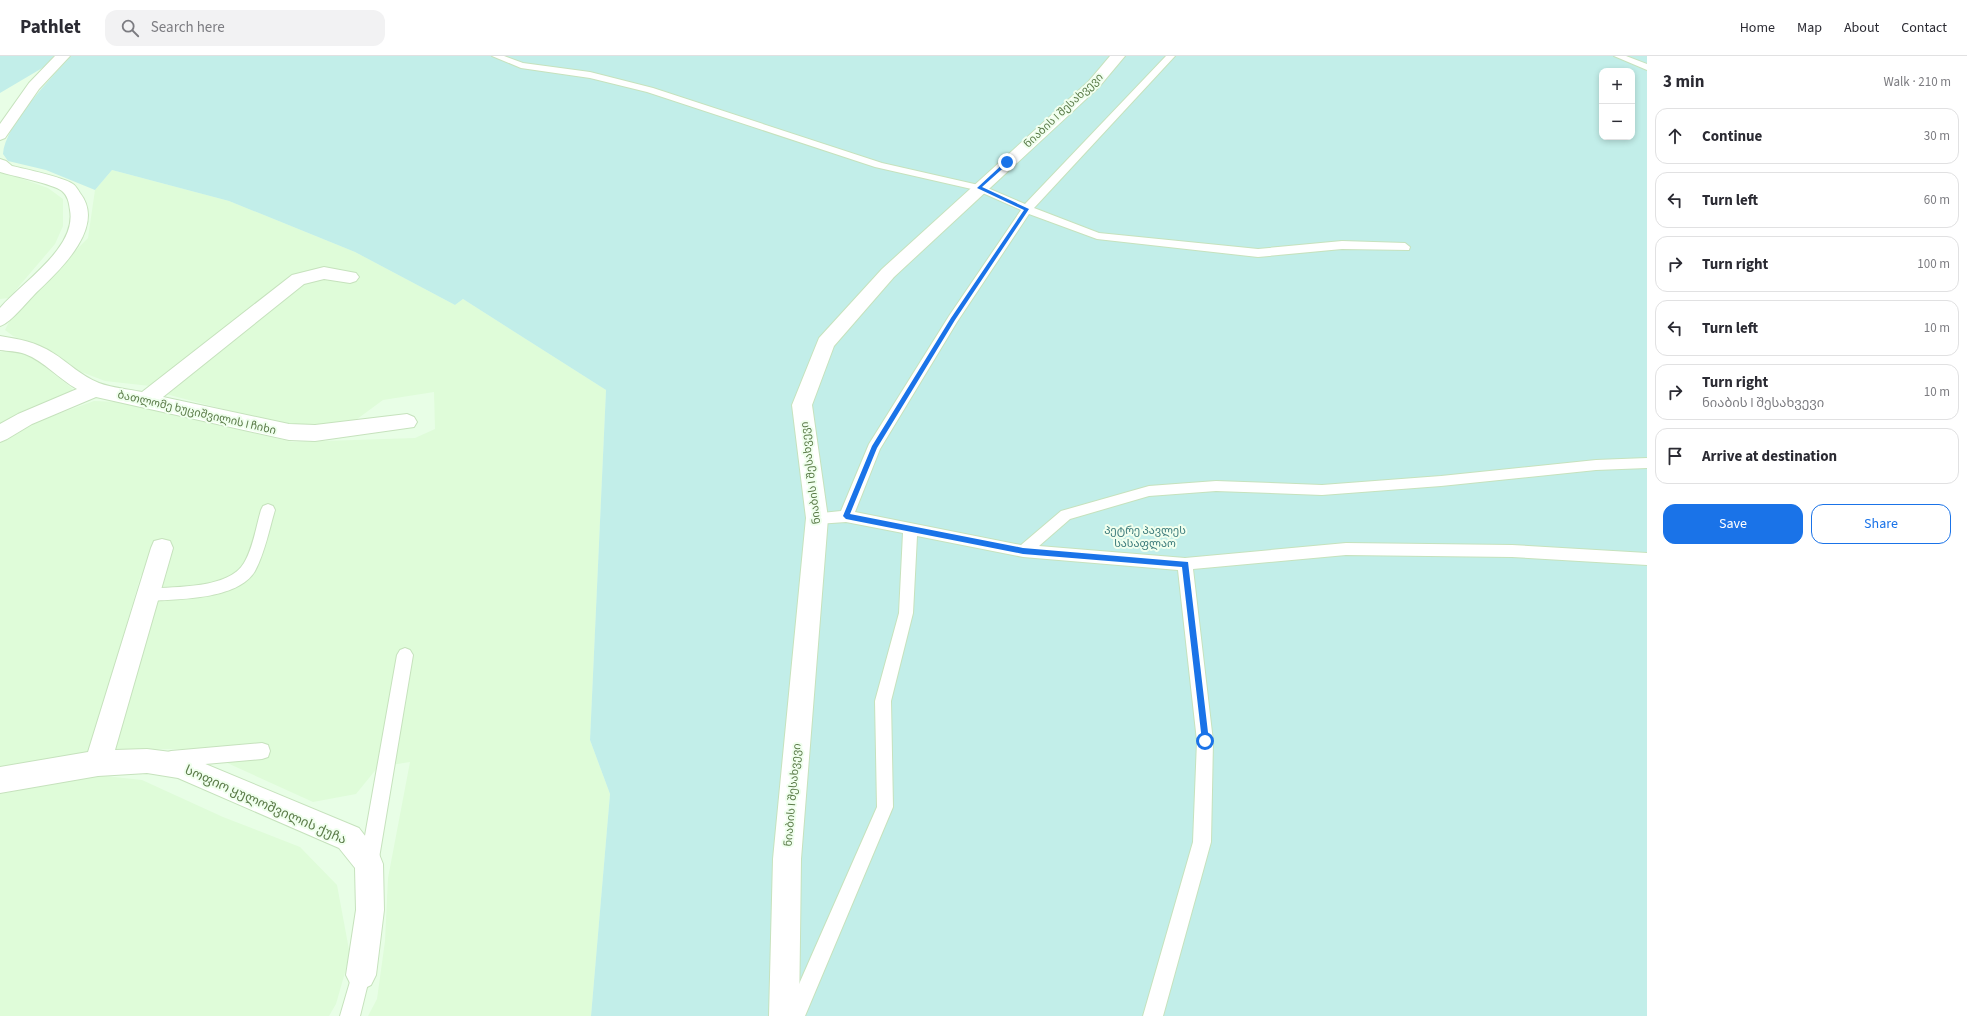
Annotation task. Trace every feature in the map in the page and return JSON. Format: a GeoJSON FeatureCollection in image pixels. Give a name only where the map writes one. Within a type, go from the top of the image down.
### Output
{"type":"FeatureCollection","features":[{"type":"Feature","properties":{"kind":"street"},"geometry":{"type":"LineString","coordinates":[[0,135],[6,117],[63,56]]}},
{"type":"Feature","properties":{"kind":"street","name":"ნიაბის I შესახვევი"},"geometry":{"type":"LineString","coordinates":[[784,1016],[786,859],[817,518],[802,405],[826,343],[888,273],[1094,84],[1118,56]]}},
{"type":"Feature","properties":{"kind":"street"},"geometry":{"type":"LineString","coordinates":[[0,164],[6,169],[67,187],[77,200],[80,217],[76,236],[52,268],[18,299],[0,320]]}},
{"type":"Feature","properties":{"kind":"street"},"geometry":{"type":"LineString","coordinates":[[145,400],[298,279],[324,273],[350,276]]}},
{"type":"Feature","properties":{"kind":"street","name":"ბათლომე ხუციშვილის I ჩიხი"},"geometry":{"type":"LineString","coordinates":[[0,343],[20,346],[33,350],[47,358],[71,376],[95,389],[290,432],[315,433],[407,422]]}},
{"type":"Feature","properties":{"kind":"street"},"geometry":{"type":"LineString","coordinates":[[0,434],[25,419],[95,389]]}},
{"type":"Feature","properties":{"kind":"street"},"geometry":{"type":"LineString","coordinates":[[98,763],[162,548]]}},
{"type":"Feature","properties":{"kind":"street","name":"სოფიო ყულოშვილის ქუჩა"},"geometry":{"type":"LineString","coordinates":[[0,780],[98,763],[147,761],[179,766],[349,838],[369,864]]}},
{"type":"Feature","properties":{"kind":"street"},"geometry":{"type":"LineString","coordinates":[[361,975],[370,910],[369,864]]}},
{"type":"Feature","properties":{"kind":"lane"},"geometry":{"type":"LineString","coordinates":[[496,56],[522,65],[590,75],[650,90],[879,165],[979,188],[1027,209],[1097,236],[1258,253],[1342,245],[1405,247]]}},
{"type":"Feature","properties":{"kind":"lane"},"geometry":{"type":"LineString","coordinates":[[846,516],[874,448],[953,319],[1027,209],[1171,56]]}},
{"type":"Feature","properties":{"kind":"lane"},"geometry":{"type":"LineString","coordinates":[[1618,56],[1647,67]]}},
{"type":"Feature","properties":{"kind":"lane"},"geometry":{"type":"LineString","coordinates":[[1023,551],[1066,515],[1149,491],[1216,486],[1322,490],[1441,481],[1596,465],[1647,463]]}},
{"type":"Feature","properties":{"kind":"lane"},"geometry":{"type":"LineString","coordinates":[[149,595],[224,586],[240,579],[249,569],[268,510]]}},
{"type":"Feature","properties":{"kind":"lane"},"geometry":{"type":"LineString","coordinates":[[817,518],[846,516],[1023,551],[1185,564],[1346,549],[1512,551],[1647,559]]}},
{"type":"Feature","properties":{"kind":"lane"},"geometry":{"type":"LineString","coordinates":[[795,1016],[885,807],[883,701],[906,612],[910,529]]}},
{"type":"Feature","properties":{"kind":"lane"},"geometry":{"type":"LineString","coordinates":[[1153,1016],[1202,842],[1205,741],[1185,564]]}},
{"type":"Feature","properties":{"kind":"lane"},"geometry":{"type":"LineString","coordinates":[[369,864],[405,655]]}},
{"type":"Feature","properties":{"kind":"lane"},"geometry":{"type":"LineString","coordinates":[[147,761],[262,751]]}},
{"type":"Feature","properties":{"kind":"lane"},"geometry":{"type":"LineString","coordinates":[[350,1016],[361,975]]}},
{"type":"Feature","properties":{"kind":"shaded area"},"geometry":{"type":"Polygon","coordinates":[[[112,170],[229,201],[355,252],[455,305],[463,299],[606,390],[590,740],[610,794],[591,1016],[368,1016],[377,999],[385,941],[388,878],[410,762],[378,767],[356,794],[313,802],[203,752],[183,749],[114,750],[167,572],[141,575],[89,752],[0,768],[0,441],[30,424],[94,401],[120,402],[292,442],[415,438],[435,429],[434,392],[383,400],[349,425],[291,427],[162,393],[296,275],[150,386],[105,381],[79,371],[56,354],[13,336],[5,330],[13,314],[88,238],[95,190],[112,170]]]}},
{"type":"Feature","properties":{"kind":"shaded area"},"geometry":{"type":"Polygon","coordinates":[[[0,171],[48,188],[63,199],[63,226],[55,244],[9,298],[0,299],[0,171]]]}},
{"type":"Feature","properties":{"kind":"shaded area"},"geometry":{"type":"Polygon","coordinates":[[[13,350],[28,354],[73,389],[69,393],[0,426],[0,352],[13,350]]]}},
{"type":"Feature","properties":{"kind":"shaded area"},"geometry":{"type":"Polygon","coordinates":[[[96,775],[142,780],[223,817],[300,847],[337,885],[350,955],[336,1004],[329,1016],[0,1016],[0,794],[96,775]]]}},
{"type":"Feature","properties":{"kind":"green space"},"geometry":{"type":"Polygon","coordinates":[[[0,56],[54,56],[44,67],[0,93],[0,56]]]}},
{"type":"Feature","properties":{"kind":"green space","name":"პეტრე პავლეს სასაფლაო"},"geometry":{"type":"Polygon","coordinates":[[[71,56],[1647,56],[1647,1016],[591,1016],[610,794],[590,740],[606,390],[463,299],[455,305],[355,252],[229,201],[112,170],[95,190],[46,170],[8,161],[3,154],[6,142],[20,116],[41,89],[71,56]]]}},
{"type":"Feature","properties":{"kind":"route"},"geometry":{"type":"LineString","coordinates":[[1007,162],[979,188],[1027,209],[953,319],[874,448],[846,516],[1023,551],[1185,564],[1205,741]]}}]}
